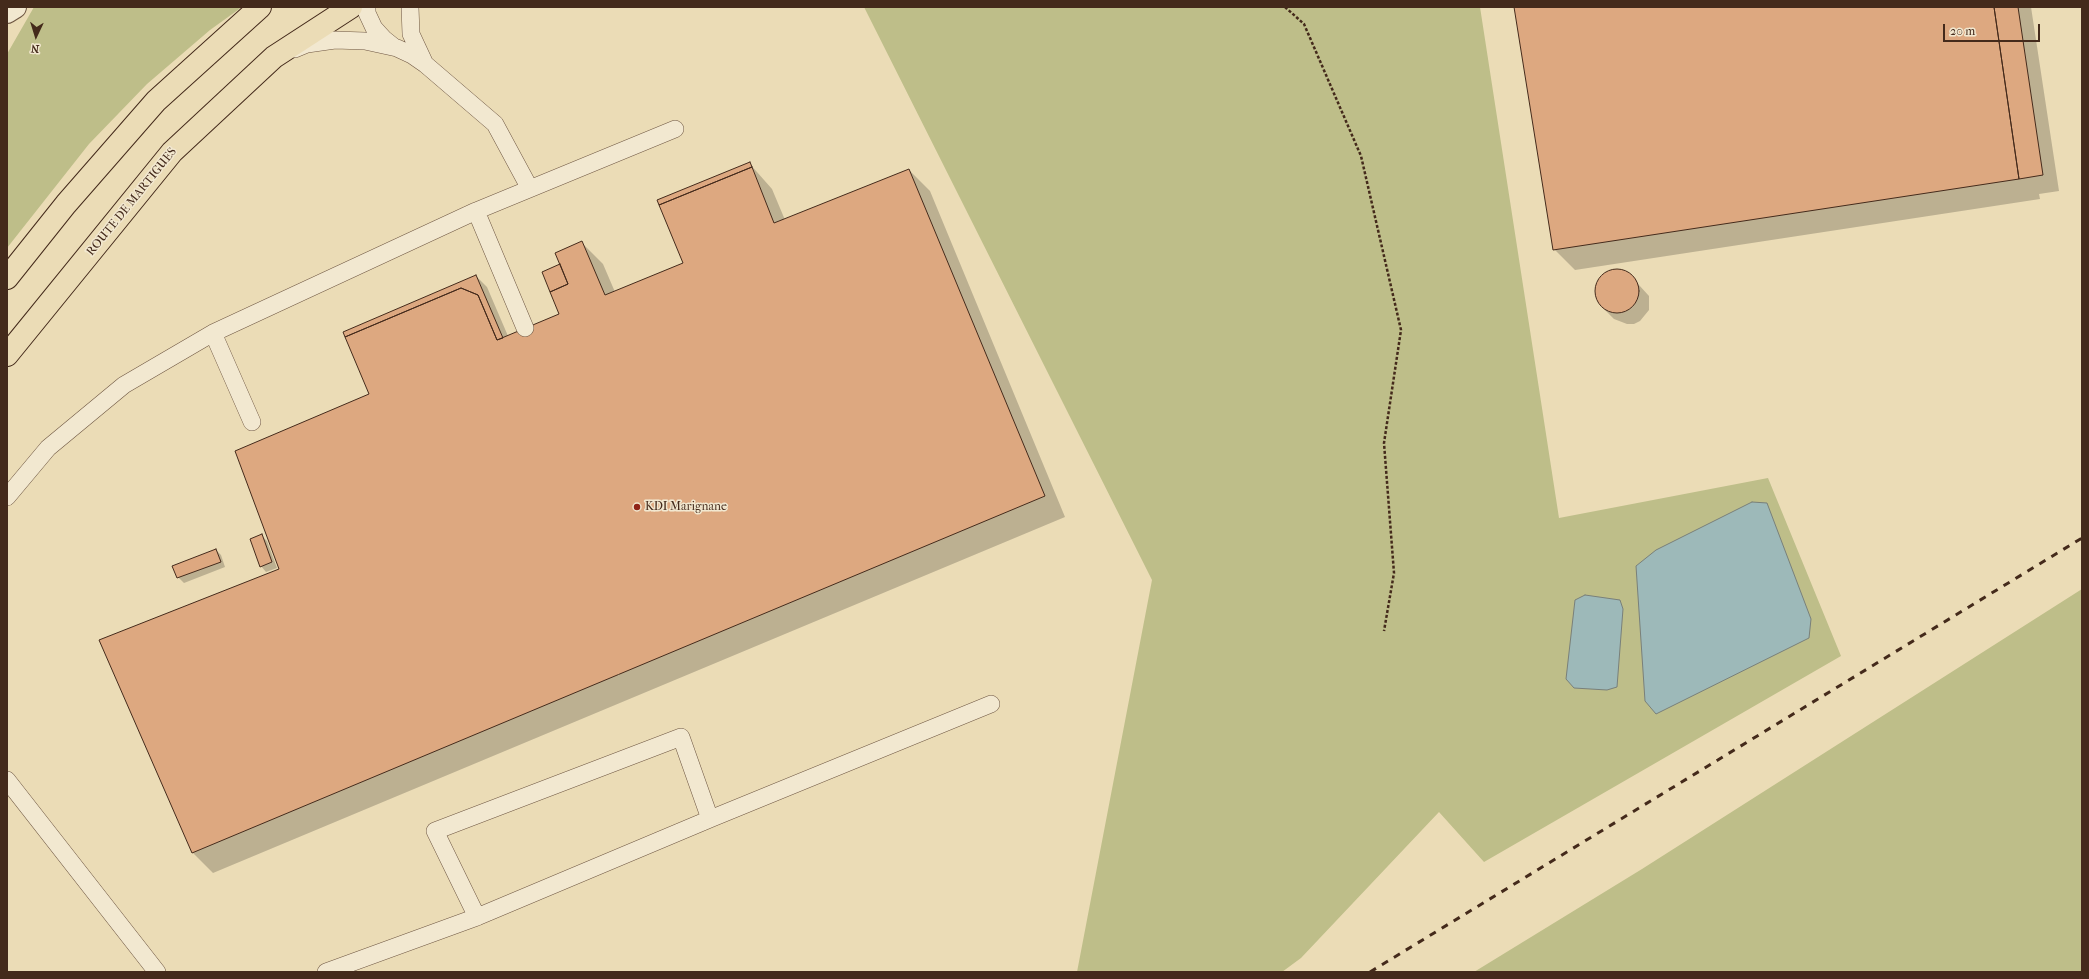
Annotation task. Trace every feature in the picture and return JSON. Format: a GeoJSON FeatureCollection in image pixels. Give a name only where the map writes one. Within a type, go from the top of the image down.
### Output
{"type":"FeatureCollection","features":[{"type":"Feature","properties":{"kind":"main road"},"geometry":{"type":"LineString","coordinates":[[7,278],[66,204],[156,101],[260,7]]}},
{"type":"Feature","properties":{"kind":"main road","name":"ROUTE DE MARTIGUES"},"geometry":{"type":"LineString","coordinates":[[7,355],[172,152],[274,57],[351,7]]}},
{"type":"Feature","properties":{"kind":"street"},"geometry":{"type":"LineString","coordinates":[[7,12],[15,7]]}},
{"type":"Feature","properties":{"kind":"lane"},"geometry":{"type":"LineString","coordinates":[[367,7],[374,28],[384,39],[396,48],[425,64],[495,124],[529,187]]}},
{"type":"Feature","properties":{"kind":"lane"},"geometry":{"type":"LineString","coordinates":[[410,7],[411,34],[425,64]]}},
{"type":"Feature","properties":{"kind":"lane"},"geometry":{"type":"LineString","coordinates":[[274,57],[307,44],[335,40],[366,41],[396,48]]}},
{"type":"Feature","properties":{"kind":"lane"},"geometry":{"type":"LineString","coordinates":[[7,497],[48,448],[124,385],[213,333],[529,187],[675,129]]}},
{"type":"Feature","properties":{"kind":"lane"},"geometry":{"type":"LineString","coordinates":[[476,211],[525,328]]}},
{"type":"Feature","properties":{"kind":"lane"},"geometry":{"type":"LineString","coordinates":[[213,333],[252,422]]}},
{"type":"Feature","properties":{"kind":"lane"},"geometry":{"type":"LineString","coordinates":[[326,972],[477,917],[991,704]]}},
{"type":"Feature","properties":{"kind":"lane"},"geometry":{"type":"LineString","coordinates":[[477,917],[434,831],[680,737],[710,820]]}},
{"type":"Feature","properties":{"kind":"lane"},"geometry":{"type":"LineString","coordinates":[[7,780],[157,972]]}},
{"type":"Feature","properties":{"kind":"path"},"geometry":{"type":"LineString","coordinates":[[1286,7],[1304,24],[1361,156],[1401,330],[1384,443],[1394,573],[1384,631]]}},
{"type":"Feature","properties":{"kind":"green space"},"geometry":{"type":"Polygon","coordinates":[[[34,7],[242,7],[210,30],[147,84],[89,144],[7,248],[7,54],[34,7]]]}},
{"type":"Feature","properties":{"kind":"green space"},"geometry":{"type":"Polygon","coordinates":[[[864,7],[1480,7],[1559,518],[1768,478],[1841,656],[1484,862],[1439,812],[1301,958],[1282,972],[1077,972],[1152,580],[864,7]]]}},
{"type":"Feature","properties":{"kind":"green space"},"geometry":{"type":"Polygon","coordinates":[[[2082,589],[2082,972],[1474,972],[1642,869],[2082,589]]]}},
{"type":"Feature","properties":{"kind":"water"},"geometry":{"type":"Polygon","coordinates":[[[1752,502],[1767,503],[1811,619],[1809,638],[1656,714],[1645,701],[1636,566],[1656,550],[1752,502]]]}},
{"type":"Feature","properties":{"kind":"water"},"geometry":{"type":"Polygon","coordinates":[[[1585,595],[1620,600],[1623,609],[1617,687],[1607,690],[1574,688],[1566,679],[1575,600],[1585,595]]]}},
{"type":"Feature","properties":{"kind":"building"},"geometry":{"type":"Polygon","coordinates":[[[1514,7],[1994,7],[2019,179],[1553,250],[1514,7]]]}},
{"type":"Feature","properties":{"kind":"building"},"geometry":{"type":"Polygon","coordinates":[[[1994,7],[2018,7],[2043,175],[2019,179],[1994,7]]]}},
{"type":"Feature","properties":{"kind":"building"},"geometry":{"type":"Polygon","coordinates":[[[750,162],[752,167],[659,205],[657,200],[750,162]]]}},
{"type":"Feature","properties":{"kind":"building","name":"KDI Marignane"},"geometry":{"type":"Polygon","coordinates":[[[752,167],[774,223],[909,169],[1045,496],[192,853],[99,640],[279,569],[235,451],[369,394],[345,337],[461,288],[478,295],[497,340],[559,314],[550,292],[568,284],[555,253],[582,241],[605,295],[683,263],[659,205],[752,167]]]}},
{"type":"Feature","properties":{"kind":"building"},"geometry":{"type":"Polygon","coordinates":[[[560,264],[568,284],[550,292],[542,272],[560,264]]]}},
{"type":"Feature","properties":{"kind":"building"},"geometry":{"type":"Polygon","coordinates":[[[1613,269],[1621,269],[1626,270],[1633,275],[1638,282],[1638,300],[1633,307],[1626,312],[1613,313],[1605,310],[1598,303],[1595,295],[1595,287],[1598,279],[1605,272],[1613,269]]]}},
{"type":"Feature","properties":{"kind":"building"},"geometry":{"type":"Polygon","coordinates":[[[476,275],[503,338],[497,340],[478,295],[461,288],[345,337],[343,332],[476,275]]]}},
{"type":"Feature","properties":{"kind":"building"},"geometry":{"type":"Polygon","coordinates":[[[262,534],[272,562],[260,567],[250,539],[262,534]]]}},
{"type":"Feature","properties":{"kind":"building"},"geometry":{"type":"Polygon","coordinates":[[[216,549],[221,562],[177,578],[172,566],[216,549]]]}},
{"type":"Feature","properties":{"kind":"railway"},"geometry":{"type":"LineString","coordinates":[[1370,972],[2082,538]]}},
{"type":"Feature","properties":{"kind":"place","name":"KDI Marignane"},"geometry":{"type":"Point","coordinates":[637,507]}}]}
